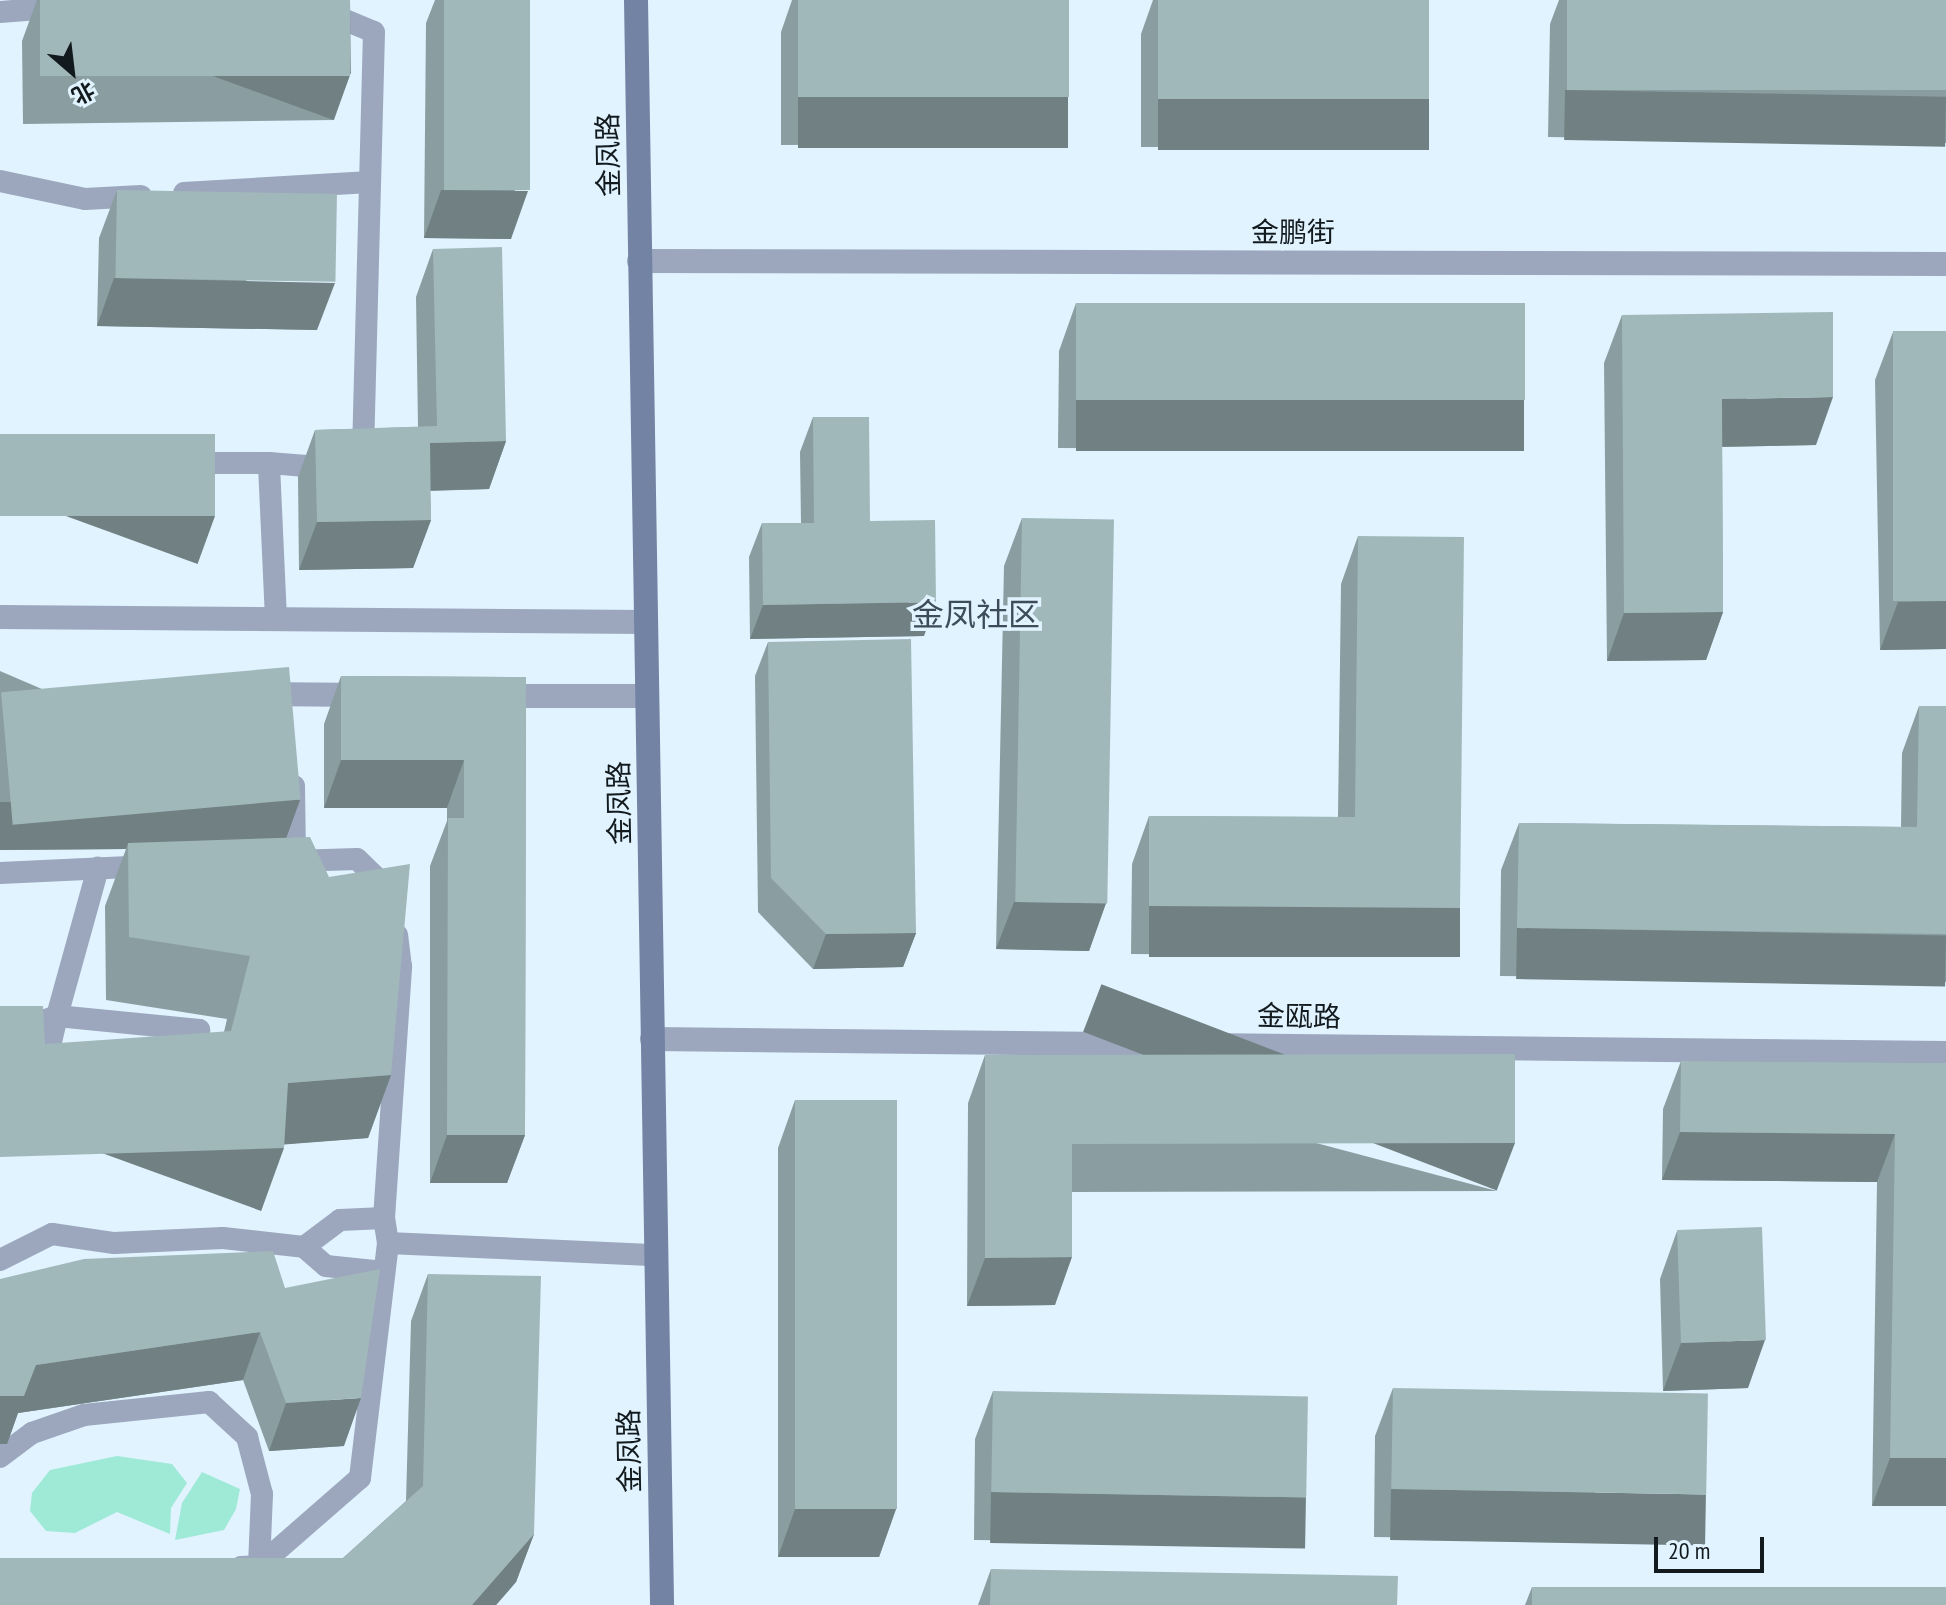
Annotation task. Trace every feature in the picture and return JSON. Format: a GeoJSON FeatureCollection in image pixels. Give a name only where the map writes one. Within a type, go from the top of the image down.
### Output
{"type":"FeatureCollection","features":[{"type":"Feature","properties":{"kind":"street","name":"金凤路"},"geometry":{"type":"LineString","coordinates":[[636,0],[662,1605]]}},
{"type":"Feature","properties":{"kind":"street","name":"金鹏街"},"geometry":{"type":"LineString","coordinates":[[639,261],[1946,264]]}},
{"type":"Feature","properties":{"kind":"street"},"geometry":{"type":"LineString","coordinates":[[0,617],[646,622]]}},
{"type":"Feature","properties":{"kind":"street"},"geometry":{"type":"LineString","coordinates":[[237,694],[388,695]]}},
{"type":"Feature","properties":{"kind":"street"},"geometry":{"type":"LineString","coordinates":[[467,696],[647,696]]}},
{"type":"Feature","properties":{"kind":"street","name":"金瓯路"},"geometry":{"type":"LineString","coordinates":[[652,1039],[1946,1053]]}},
{"type":"Feature","properties":{"kind":"lane"},"geometry":{"type":"LineString","coordinates":[[163,463],[269,463],[363,470],[374,32],[297,0]]}},
{"type":"Feature","properties":{"kind":"lane"},"geometry":{"type":"LineString","coordinates":[[0,12],[95,6]]}},
{"type":"Feature","properties":{"kind":"lane"},"geometry":{"type":"LineString","coordinates":[[0,181],[85,199],[370,182]]}},
{"type":"Feature","properties":{"kind":"lane"},"geometry":{"type":"LineString","coordinates":[[269,463],[276,619]]}},
{"type":"Feature","properties":{"kind":"lane"},"geometry":{"type":"LineString","coordinates":[[292,694],[293,722]]}},
{"type":"Feature","properties":{"kind":"lane"},"geometry":{"type":"LineString","coordinates":[[293,766],[295,861]]}},
{"type":"Feature","properties":{"kind":"lane"},"geometry":{"type":"LineString","coordinates":[[213,1568],[259,1566],[360,1478],[388,1243],[384,1218],[401,967],[392,894],[357,859],[263,862]]}},
{"type":"Feature","properties":{"kind":"lane"},"geometry":{"type":"LineString","coordinates":[[0,873],[167,865]]}},
{"type":"Feature","properties":{"kind":"lane"},"geometry":{"type":"LineString","coordinates":[[0,1036],[57,1016],[199,1030],[195,1085],[41,1085],[57,1016],[98,868]]}},
{"type":"Feature","properties":{"kind":"lane"},"geometry":{"type":"LineString","coordinates":[[304,1247],[340,1220],[384,1218]]}},
{"type":"Feature","properties":{"kind":"lane"},"geometry":{"type":"LineString","coordinates":[[0,1260],[52,1234],[114,1243],[223,1238],[304,1247],[326,1266],[384,1272]]}},
{"type":"Feature","properties":{"kind":"lane"},"geometry":{"type":"LineString","coordinates":[[388,1243],[656,1255]]}},
{"type":"Feature","properties":{"kind":"lane"},"geometry":{"type":"LineString","coordinates":[[0,1457],[32,1433],[84,1415],[209,1402],[247,1437],[262,1494],[259,1566]]}},
{"type":"Feature","properties":{"kind":"shaded area"},"geometry":{"type":"Polygon","coordinates":[[[117,1456],[172,1464],[187,1483],[171,1508],[170,1534],[117,1512],[75,1533],[46,1531],[30,1511],[32,1493],[50,1470],[117,1456]]]}},
{"type":"Feature","properties":{"kind":"shaded area"},"geometry":{"type":"Polygon","coordinates":[[[202,1472],[240,1489],[236,1509],[224,1530],[175,1540],[182,1503],[202,1472]]]}},
{"type":"Feature","properties":{"kind":"building"},"geometry":{"type":"Polygon","coordinates":[[[40,0],[350,0],[350,76],[40,76],[40,0]]]}},
{"type":"Feature","properties":{"kind":"building"},"geometry":{"type":"Polygon","coordinates":[[[444,0],[530,0],[530,190],[444,190],[444,0]]]}},
{"type":"Feature","properties":{"kind":"building"},"geometry":{"type":"Polygon","coordinates":[[[798,0],[1069,0],[1069,97],[798,97],[798,0]]]}},
{"type":"Feature","properties":{"kind":"building"},"geometry":{"type":"Polygon","coordinates":[[[1158,0],[1429,0],[1429,99],[1158,99],[1158,0]]]}},
{"type":"Feature","properties":{"kind":"building"},"geometry":{"type":"Polygon","coordinates":[[[1567,0],[1946,0],[1946,90],[1567,90],[1567,0]]]}},
{"type":"Feature","properties":{"kind":"building"},"geometry":{"type":"Polygon","coordinates":[[[117,190],[337,194],[335,282],[115,278],[117,190]]]}},
{"type":"Feature","properties":{"kind":"building"},"geometry":{"type":"Polygon","coordinates":[[[502,247],[506,441],[430,443],[431,520],[317,522],[315,430],[437,426],[433,249],[502,247]]]}},
{"type":"Feature","properties":{"kind":"building"},"geometry":{"type":"Polygon","coordinates":[[[1076,303],[1525,303],[1525,400],[1076,400],[1076,303]]]}},
{"type":"Feature","properties":{"kind":"building"},"geometry":{"type":"Polygon","coordinates":[[[1833,312],[1833,397],[1722,399],[1723,612],[1624,613],[1622,315],[1833,312]]]}},
{"type":"Feature","properties":{"kind":"building"},"geometry":{"type":"Polygon","coordinates":[[[1893,331],[1946,331],[1946,601],[1893,601],[1893,331]]]}},
{"type":"Feature","properties":{"kind":"building"},"geometry":{"type":"Polygon","coordinates":[[[813,417],[869,417],[870,521],[935,520],[936,602],[763,605],[762,523],[814,523],[813,417]]]}},
{"type":"Feature","properties":{"kind":"building"},"geometry":{"type":"Polygon","coordinates":[[[0,434],[215,434],[215,516],[0,516],[0,434]]]}},
{"type":"Feature","properties":{"kind":"building"},"geometry":{"type":"Polygon","coordinates":[[[1022,518],[1114,520],[1107,904],[1015,902],[1022,518]]]}},
{"type":"Feature","properties":{"kind":"building"},"geometry":{"type":"Polygon","coordinates":[[[1358,536],[1464,537],[1460,908],[1149,906],[1149,816],[1355,817],[1358,536]]]}},
{"type":"Feature","properties":{"kind":"building"},"geometry":{"type":"Polygon","coordinates":[[[911,639],[916,933],[826,934],[771,878],[768,642],[911,639]]]}},
{"type":"Feature","properties":{"kind":"building"},"geometry":{"type":"Polygon","coordinates":[[[289,667],[301,799],[13,825],[1,692],[289,667]]]}},
{"type":"Feature","properties":{"kind":"building"},"geometry":{"type":"Polygon","coordinates":[[[341,676],[526,677],[525,1135],[447,1135],[448,818],[464,818],[464,760],[341,760],[341,676]]]}},
{"type":"Feature","properties":{"kind":"building"},"geometry":{"type":"Polygon","coordinates":[[[1919,706],[1946,706],[1946,934],[1517,928],[1519,823],[1917,827],[1919,706]]]}},
{"type":"Feature","properties":{"kind":"building"},"geometry":{"type":"Polygon","coordinates":[[[310,837],[329,877],[410,864],[391,1075],[288,1083],[284,1148],[0,1157],[0,1006],[43,1006],[45,1044],[231,1031],[250,956],[129,937],[128,843],[310,837]]]}},
{"type":"Feature","properties":{"kind":"building"},"geometry":{"type":"Polygon","coordinates":[[[1515,1054],[1515,1143],[1072,1144],[1072,1257],[985,1258],[985,1055],[1515,1054]]]}},
{"type":"Feature","properties":{"kind":"building"},"geometry":{"type":"Polygon","coordinates":[[[1681,1061],[1946,1063],[1946,1458],[1890,1458],[1895,1134],[1680,1132],[1681,1061]]]}},
{"type":"Feature","properties":{"kind":"building"},"geometry":{"type":"Polygon","coordinates":[[[795,1100],[897,1100],[897,1509],[795,1509],[795,1100]]]}},
{"type":"Feature","properties":{"kind":"building"},"geometry":{"type":"Polygon","coordinates":[[[1762,1227],[1766,1340],[1681,1343],[1677,1230],[1762,1227]]]}},
{"type":"Feature","properties":{"kind":"building"},"geometry":{"type":"Polygon","coordinates":[[[273,1251],[285,1288],[380,1269],[361,1398],[286,1403],[260,1332],[36,1365],[24,1396],[0,1396],[0,1279],[84,1259],[273,1251]]]}},
{"type":"Feature","properties":{"kind":"building"},"geometry":{"type":"Polygon","coordinates":[[[428,1274],[541,1276],[534,1534],[472,1605],[0,1605],[0,1558],[343,1558],[423,1486],[428,1274]]]}},
{"type":"Feature","properties":{"kind":"building"},"geometry":{"type":"Polygon","coordinates":[[[1393,1388],[1708,1393],[1706,1494],[1391,1489],[1393,1388]]]}},
{"type":"Feature","properties":{"kind":"building"},"geometry":{"type":"Polygon","coordinates":[[[993,1391],[1308,1396],[1306,1497],[991,1492],[993,1391]]]}},
{"type":"Feature","properties":{"kind":"building"},"geometry":{"type":"Polygon","coordinates":[[[991,1569],[1398,1576],[1397,1605],[990,1605],[991,1569]]]}},
{"type":"Feature","properties":{"kind":"building"},"geometry":{"type":"Polygon","coordinates":[[[1532,1587],[1946,1587],[1946,1605],[1532,1605],[1532,1587]]]}},
{"type":"Feature","properties":{"kind":"district","name":"金凤社区"},"geometry":{"type":"Point","coordinates":[976,614]}}]}
